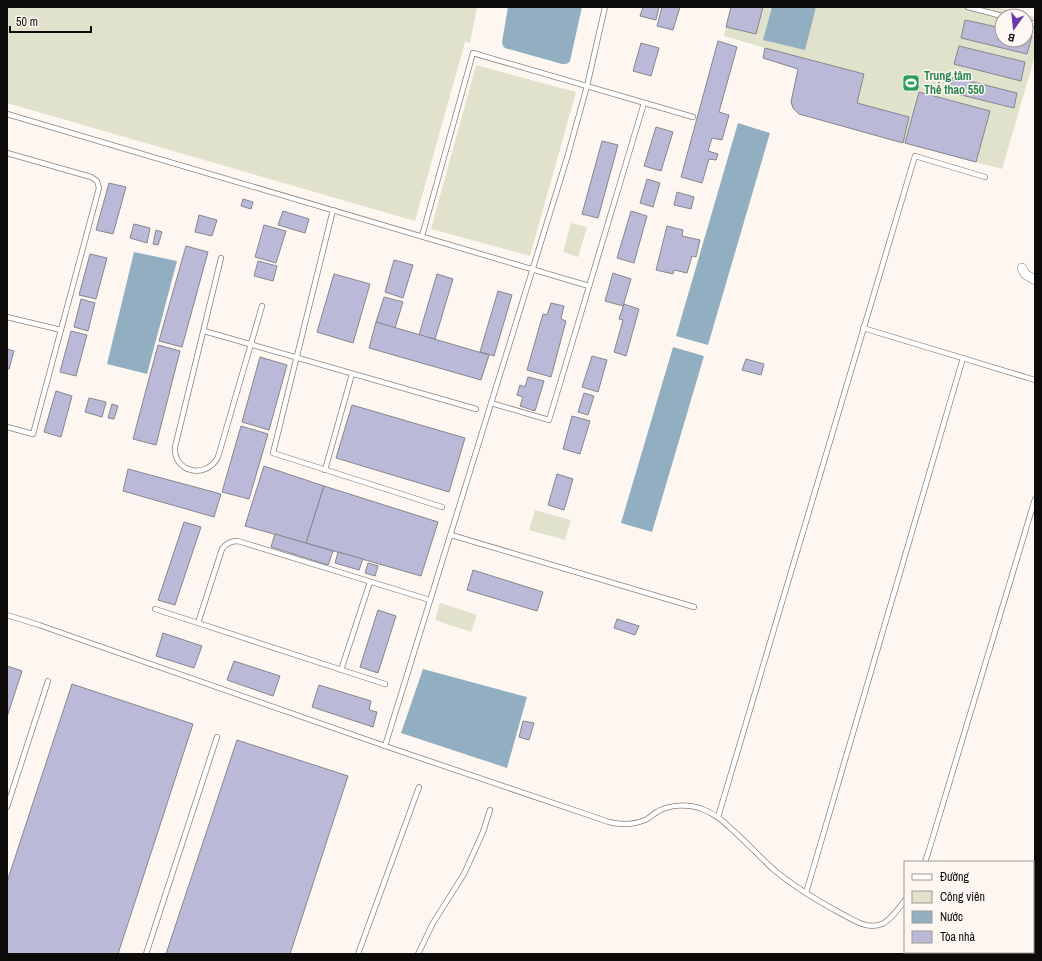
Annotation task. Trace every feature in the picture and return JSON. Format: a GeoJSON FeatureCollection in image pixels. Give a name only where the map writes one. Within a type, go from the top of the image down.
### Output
{"type":"FeatureCollection","features":[{"type":"Feature","properties":{"kind":"street"},"geometry":{"type":"LineString","coordinates":[[1022,268],[1025,274],[1035,280]]}},
{"type":"Feature","properties":{"kind":"lane"},"geometry":{"type":"LineString","coordinates":[[385,746],[567,158],[587,86],[605,7]]}},
{"type":"Feature","properties":{"kind":"lane"},"geometry":{"type":"LineString","coordinates":[[968,7],[994,14]]}},
{"type":"Feature","properties":{"kind":"lane"},"geometry":{"type":"LineString","coordinates":[[422,236],[473,53],[693,117]]}},
{"type":"Feature","properties":{"kind":"lane"},"geometry":{"type":"LineString","coordinates":[[491,403],[549,420],[644,103]]}},
{"type":"Feature","properties":{"kind":"lane"},"geometry":{"type":"LineString","coordinates":[[7,114],[589,286]]}},
{"type":"Feature","properties":{"kind":"lane"},"geometry":{"type":"LineString","coordinates":[[7,153],[91,176],[97,181],[98,185],[98,194],[33,434],[7,427]]}},
{"type":"Feature","properties":{"kind":"lane"},"geometry":{"type":"LineString","coordinates":[[718,817],[915,156],[985,177]]}},
{"type":"Feature","properties":{"kind":"lane"},"geometry":{"type":"LineString","coordinates":[[333,210],[273,453],[442,508]]}},
{"type":"Feature","properties":{"kind":"lane"},"geometry":{"type":"LineString","coordinates":[[221,258],[175,447],[175,456],[185,467],[190,470],[210,468],[216,462],[262,306]]}},
{"type":"Feature","properties":{"kind":"lane"},"geometry":{"type":"LineString","coordinates":[[7,317],[61,330]]}},
{"type":"Feature","properties":{"kind":"lane"},"geometry":{"type":"LineString","coordinates":[[863,328],[1035,380]]}},
{"type":"Feature","properties":{"kind":"lane"},"geometry":{"type":"LineString","coordinates":[[204,331],[476,409]]}},
{"type":"Feature","properties":{"kind":"lane"},"geometry":{"type":"LineString","coordinates":[[806,893],[963,358]]}},
{"type":"Feature","properties":{"kind":"lane"},"geometry":{"type":"LineString","coordinates":[[325,470],[352,374]]}},
{"type":"Feature","properties":{"kind":"lane"},"geometry":{"type":"LineString","coordinates":[[925,861],[1035,499]]}},
{"type":"Feature","properties":{"kind":"lane"},"geometry":{"type":"LineString","coordinates":[[450,535],[694,607]]}},
{"type":"Feature","properties":{"kind":"lane"},"geometry":{"type":"LineString","coordinates":[[198,623],[222,550],[227,543],[231,541],[238,541],[430,600]]}},
{"type":"Feature","properties":{"kind":"lane"},"geometry":{"type":"LineString","coordinates":[[341,670],[370,582]]}},
{"type":"Feature","properties":{"kind":"lane"},"geometry":{"type":"LineString","coordinates":[[155,609],[385,684]]}},
{"type":"Feature","properties":{"kind":"lane"},"geometry":{"type":"LineString","coordinates":[[7,615],[609,822],[623,824],[638,822],[645,820],[658,811],[675,806],[693,806],[702,808],[718,817],[774,870],[794,885],[859,923],[871,926],[883,923],[890,918],[904,901]]}},
{"type":"Feature","properties":{"kind":"lane"},"geometry":{"type":"LineString","coordinates":[[7,806],[48,681]]}},
{"type":"Feature","properties":{"kind":"lane"},"geometry":{"type":"LineString","coordinates":[[146,954],[217,737]]}},
{"type":"Feature","properties":{"kind":"lane"},"geometry":{"type":"LineString","coordinates":[[358,954],[419,787]]}},
{"type":"Feature","properties":{"kind":"lane"},"geometry":{"type":"LineString","coordinates":[[418,954],[433,923],[467,867],[483,832],[490,810]]}},
{"type":"Feature","properties":{"kind":"green space"},"geometry":{"type":"Polygon","coordinates":[[[7,7],[477,7],[470,43],[465,42],[415,221],[7,103],[7,7]]]}},
{"type":"Feature","properties":{"kind":"green space","name":"Trung tâm Thể thao 550"},"geometry":{"type":"Polygon","coordinates":[[[731,7],[996,7],[1000,8],[994,8],[994,48],[1034,48],[1035,17],[1035,56],[1002,169],[799,114],[793,108],[791,102],[798,69],[763,58],[765,48],[724,36],[731,7]]]}},
{"type":"Feature","properties":{"kind":"green space"},"geometry":{"type":"Polygon","coordinates":[[[476,65],[576,92],[530,256],[431,229],[476,65]]]}},
{"type":"Feature","properties":{"kind":"green space"},"geometry":{"type":"Polygon","coordinates":[[[571,223],[587,227],[578,257],[563,252],[571,223]]]}},
{"type":"Feature","properties":{"kind":"green space"},"geometry":{"type":"Polygon","coordinates":[[[535,510],[571,520],[565,540],[529,530],[535,510]]]}},
{"type":"Feature","properties":{"kind":"green space"},"geometry":{"type":"Polygon","coordinates":[[[440,603],[477,615],[471,632],[435,620],[440,603]]]}},
{"type":"Feature","properties":{"kind":"water"},"geometry":{"type":"Polygon","coordinates":[[[508,7],[582,7],[570,61],[567,64],[562,64],[505,48],[502,42],[508,7]]]}},
{"type":"Feature","properties":{"kind":"water"},"geometry":{"type":"Polygon","coordinates":[[[772,7],[816,7],[805,50],[763,40],[772,7]]]}},
{"type":"Feature","properties":{"kind":"water"},"geometry":{"type":"Polygon","coordinates":[[[738,123],[770,133],[708,345],[676,336],[738,123]]]}},
{"type":"Feature","properties":{"kind":"water"},"geometry":{"type":"Polygon","coordinates":[[[134,252],[177,261],[147,374],[107,364],[134,252]]]}},
{"type":"Feature","properties":{"kind":"water"},"geometry":{"type":"Polygon","coordinates":[[[673,347],[704,356],[652,532],[621,523],[673,347]]]}},
{"type":"Feature","properties":{"kind":"water"},"geometry":{"type":"Polygon","coordinates":[[[423,669],[527,697],[507,768],[401,733],[423,669]]]}},
{"type":"Feature","properties":{"kind":"building"},"geometry":{"type":"Polygon","coordinates":[[[643,7],[659,7],[656,20],[640,16],[643,7]]]}},
{"type":"Feature","properties":{"kind":"building"},"geometry":{"type":"Polygon","coordinates":[[[662,7],[680,7],[673,30],[657,26],[662,7]]]}},
{"type":"Feature","properties":{"kind":"building"},"geometry":{"type":"Polygon","coordinates":[[[731,7],[763,7],[756,34],[726,27],[731,7]]]}},
{"type":"Feature","properties":{"kind":"building"},"geometry":{"type":"Polygon","coordinates":[[[965,20],[994,26],[994,46],[961,38],[965,20]]]}},
{"type":"Feature","properties":{"kind":"building"},"geometry":{"type":"Polygon","coordinates":[[[718,41],[737,47],[719,112],[729,115],[722,140],[712,138],[708,151],[718,154],[716,160],[709,159],[702,183],[681,177],[718,41]]]}},
{"type":"Feature","properties":{"kind":"building"},"geometry":{"type":"Polygon","coordinates":[[[641,43],[659,48],[651,76],[633,71],[641,43]]]}},
{"type":"Feature","properties":{"kind":"building"},"geometry":{"type":"Polygon","coordinates":[[[959,46],[1025,62],[1021,81],[954,64],[959,46]]]}},
{"type":"Feature","properties":{"kind":"building"},"geometry":{"type":"Polygon","coordinates":[[[765,48],[864,74],[857,103],[909,117],[903,143],[799,114],[793,108],[791,102],[798,69],[763,58],[765,48]]]}},
{"type":"Feature","properties":{"kind":"building"},"geometry":{"type":"Polygon","coordinates":[[[1002,48],[1029,48],[1027,54],[1002,48]]]}},
{"type":"Feature","properties":{"kind":"building"},"geometry":{"type":"Polygon","coordinates":[[[953,77],[1017,93],[1014,108],[949,92],[953,77]]]}},
{"type":"Feature","properties":{"kind":"building"},"geometry":{"type":"Polygon","coordinates":[[[919,92],[990,111],[976,162],[905,143],[919,92]]]}},
{"type":"Feature","properties":{"kind":"building"},"geometry":{"type":"Polygon","coordinates":[[[656,127],[673,132],[661,171],[644,166],[656,127]]]}},
{"type":"Feature","properties":{"kind":"building"},"geometry":{"type":"Polygon","coordinates":[[[602,141],[618,145],[598,218],[582,214],[602,141]]]}},
{"type":"Feature","properties":{"kind":"building"},"geometry":{"type":"Polygon","coordinates":[[[647,179],[660,183],[653,207],[640,203],[647,179]]]}},
{"type":"Feature","properties":{"kind":"building"},"geometry":{"type":"Polygon","coordinates":[[[109,183],[126,187],[113,234],[96,230],[109,183]]]}},
{"type":"Feature","properties":{"kind":"building"},"geometry":{"type":"Polygon","coordinates":[[[677,192],[694,197],[691,209],[674,205],[677,192]]]}},
{"type":"Feature","properties":{"kind":"building"},"geometry":{"type":"Polygon","coordinates":[[[243,199],[253,202],[251,209],[241,206],[243,199]]]}},
{"type":"Feature","properties":{"kind":"building"},"geometry":{"type":"Polygon","coordinates":[[[283,211],[309,219],[305,233],[278,225],[283,211]]]}},
{"type":"Feature","properties":{"kind":"building"},"geometry":{"type":"Polygon","coordinates":[[[631,211],[647,216],[634,263],[617,258],[631,211]]]}},
{"type":"Feature","properties":{"kind":"building"},"geometry":{"type":"Polygon","coordinates":[[[199,215],[217,220],[212,236],[195,232],[199,215]]]}},
{"type":"Feature","properties":{"kind":"building"},"geometry":{"type":"Polygon","coordinates":[[[134,224],[150,228],[147,243],[130,238],[134,224]]]}},
{"type":"Feature","properties":{"kind":"building"},"geometry":{"type":"Polygon","coordinates":[[[264,225],[286,231],[276,263],[255,257],[264,225]]]}},
{"type":"Feature","properties":{"kind":"building"},"geometry":{"type":"Polygon","coordinates":[[[667,226],[683,230],[682,236],[700,240],[696,257],[692,256],[687,273],[674,270],[673,274],[656,270],[667,226]]]}},
{"type":"Feature","properties":{"kind":"building"},"geometry":{"type":"Polygon","coordinates":[[[156,230],[162,232],[158,245],[153,244],[156,230]]]}},
{"type":"Feature","properties":{"kind":"building"},"geometry":{"type":"Polygon","coordinates":[[[186,246],[208,252],[182,347],[159,341],[186,246]]]}},
{"type":"Feature","properties":{"kind":"building"},"geometry":{"type":"Polygon","coordinates":[[[90,254],[107,258],[96,299],[79,295],[90,254]]]}},
{"type":"Feature","properties":{"kind":"building"},"geometry":{"type":"Polygon","coordinates":[[[394,260],[413,265],[403,298],[385,292],[394,260]]]}},
{"type":"Feature","properties":{"kind":"building"},"geometry":{"type":"Polygon","coordinates":[[[258,261],[277,266],[273,281],[254,276],[258,261]]]}},
{"type":"Feature","properties":{"kind":"building"},"geometry":{"type":"Polygon","coordinates":[[[613,273],[631,279],[623,306],[605,301],[613,273]]]}},
{"type":"Feature","properties":{"kind":"building"},"geometry":{"type":"Polygon","coordinates":[[[334,274],[370,284],[353,343],[317,332],[334,274]]]}},
{"type":"Feature","properties":{"kind":"building"},"geometry":{"type":"Polygon","coordinates":[[[437,274],[453,279],[435,339],[419,335],[437,274]]]}},
{"type":"Feature","properties":{"kind":"building"},"geometry":{"type":"Polygon","coordinates":[[[498,291],[512,295],[494,356],[480,352],[498,291]]]}},
{"type":"Feature","properties":{"kind":"building"},"geometry":{"type":"Polygon","coordinates":[[[384,297],[403,302],[395,328],[376,322],[384,297]]]}},
{"type":"Feature","properties":{"kind":"building"},"geometry":{"type":"Polygon","coordinates":[[[81,299],[95,303],[88,331],[74,327],[81,299]]]}},
{"type":"Feature","properties":{"kind":"building"},"geometry":{"type":"Polygon","coordinates":[[[551,303],[564,306],[561,319],[566,321],[551,377],[527,370],[543,314],[547,315],[551,303]]]}},
{"type":"Feature","properties":{"kind":"building"},"geometry":{"type":"Polygon","coordinates":[[[624,304],[639,309],[626,356],[614,352],[623,320],[619,319],[624,304]]]}},
{"type":"Feature","properties":{"kind":"building"},"geometry":{"type":"Polygon","coordinates":[[[376,322],[489,355],[481,380],[369,348],[376,322]]]}},
{"type":"Feature","properties":{"kind":"building"},"geometry":{"type":"Polygon","coordinates":[[[71,331],[87,335],[76,376],[60,372],[71,331]]]}},
{"type":"Feature","properties":{"kind":"building"},"geometry":{"type":"Polygon","coordinates":[[[158,345],[180,351],[156,445],[133,439],[158,345]]]}},
{"type":"Feature","properties":{"kind":"building"},"geometry":{"type":"Polygon","coordinates":[[[7,349],[14,351],[9,369],[7,369],[7,349]]]}},
{"type":"Feature","properties":{"kind":"building"},"geometry":{"type":"Polygon","coordinates":[[[592,356],[607,360],[598,392],[582,387],[592,356]]]}},
{"type":"Feature","properties":{"kind":"building"},"geometry":{"type":"Polygon","coordinates":[[[260,357],[287,365],[269,430],[242,422],[260,357]]]}},
{"type":"Feature","properties":{"kind":"building"},"geometry":{"type":"Polygon","coordinates":[[[746,359],[764,364],[761,375],[742,370],[746,359]]]}},
{"type":"Feature","properties":{"kind":"building"},"geometry":{"type":"Polygon","coordinates":[[[528,377],[544,381],[535,411],[520,406],[523,397],[517,395],[520,385],[525,387],[528,377]]]}},
{"type":"Feature","properties":{"kind":"building"},"geometry":{"type":"Polygon","coordinates":[[[56,391],[72,396],[61,437],[44,432],[56,391]]]}},
{"type":"Feature","properties":{"kind":"building"},"geometry":{"type":"Polygon","coordinates":[[[584,393],[594,396],[588,415],[578,412],[584,393]]]}},
{"type":"Feature","properties":{"kind":"building"},"geometry":{"type":"Polygon","coordinates":[[[89,398],[106,402],[102,417],[85,412],[89,398]]]}},
{"type":"Feature","properties":{"kind":"building"},"geometry":{"type":"Polygon","coordinates":[[[112,404],[118,406],[114,419],[108,418],[112,404]]]}},
{"type":"Feature","properties":{"kind":"building"},"geometry":{"type":"Polygon","coordinates":[[[352,405],[465,438],[449,492],[336,458],[352,405]]]}},
{"type":"Feature","properties":{"kind":"building"},"geometry":{"type":"Polygon","coordinates":[[[572,416],[590,421],[580,454],[563,449],[572,416]]]}},
{"type":"Feature","properties":{"kind":"building"},"geometry":{"type":"Polygon","coordinates":[[[241,426],[268,434],[249,499],[222,492],[241,426]]]}},
{"type":"Feature","properties":{"kind":"building"},"geometry":{"type":"Polygon","coordinates":[[[264,466],[324,486],[306,543],[245,526],[264,466]]]}},
{"type":"Feature","properties":{"kind":"building"},"geometry":{"type":"Polygon","coordinates":[[[128,469],[221,494],[214,517],[123,491],[128,469]]]}},
{"type":"Feature","properties":{"kind":"building"},"geometry":{"type":"Polygon","coordinates":[[[557,474],[573,479],[564,510],[548,505],[557,474]]]}},
{"type":"Feature","properties":{"kind":"building"},"geometry":{"type":"Polygon","coordinates":[[[324,486],[438,522],[421,576],[306,543],[324,486]]]}},
{"type":"Feature","properties":{"kind":"building"},"geometry":{"type":"Polygon","coordinates":[[[184,522],[201,527],[175,605],[158,600],[184,522]]]}},
{"type":"Feature","properties":{"kind":"building"},"geometry":{"type":"Polygon","coordinates":[[[275,534],[333,551],[328,565],[271,547],[275,534]]]}},
{"type":"Feature","properties":{"kind":"building"},"geometry":{"type":"Polygon","coordinates":[[[338,552],[363,559],[359,570],[335,563],[338,552]]]}},
{"type":"Feature","properties":{"kind":"building"},"geometry":{"type":"Polygon","coordinates":[[[368,563],[378,566],[375,576],[365,573],[368,563]]]}},
{"type":"Feature","properties":{"kind":"building"},"geometry":{"type":"Polygon","coordinates":[[[473,570],[543,592],[537,611],[467,590],[473,570]]]}},
{"type":"Feature","properties":{"kind":"building"},"geometry":{"type":"Polygon","coordinates":[[[378,610],[396,616],[378,673],[360,667],[378,610]]]}},
{"type":"Feature","properties":{"kind":"building"},"geometry":{"type":"Polygon","coordinates":[[[617,619],[639,626],[635,635],[614,628],[617,619]]]}},
{"type":"Feature","properties":{"kind":"building"},"geometry":{"type":"Polygon","coordinates":[[[163,633],[202,646],[194,668],[156,656],[163,633]]]}},
{"type":"Feature","properties":{"kind":"building"},"geometry":{"type":"Polygon","coordinates":[[[234,661],[280,676],[273,696],[227,680],[234,661]]]}},
{"type":"Feature","properties":{"kind":"building"},"geometry":{"type":"Polygon","coordinates":[[[7,666],[22,671],[7,717],[7,666]]]}},
{"type":"Feature","properties":{"kind":"building"},"geometry":{"type":"Polygon","coordinates":[[[72,684],[193,724],[118,954],[7,954],[7,882],[72,684]]]}},
{"type":"Feature","properties":{"kind":"building"},"geometry":{"type":"Polygon","coordinates":[[[319,685],[371,701],[369,710],[377,712],[373,727],[312,707],[319,685]]]}},
{"type":"Feature","properties":{"kind":"building"},"geometry":{"type":"Polygon","coordinates":[[[523,721],[534,723],[529,740],[519,737],[523,721]]]}},
{"type":"Feature","properties":{"kind":"building"},"geometry":{"type":"Polygon","coordinates":[[[237,740],[348,776],[290,954],[166,954],[237,740]]]}},
{"type":"Feature","properties":{"kind":"place","name":"Trung tâm Thể thao 550"},"geometry":{"type":"Point","coordinates":[911,83]}}]}
